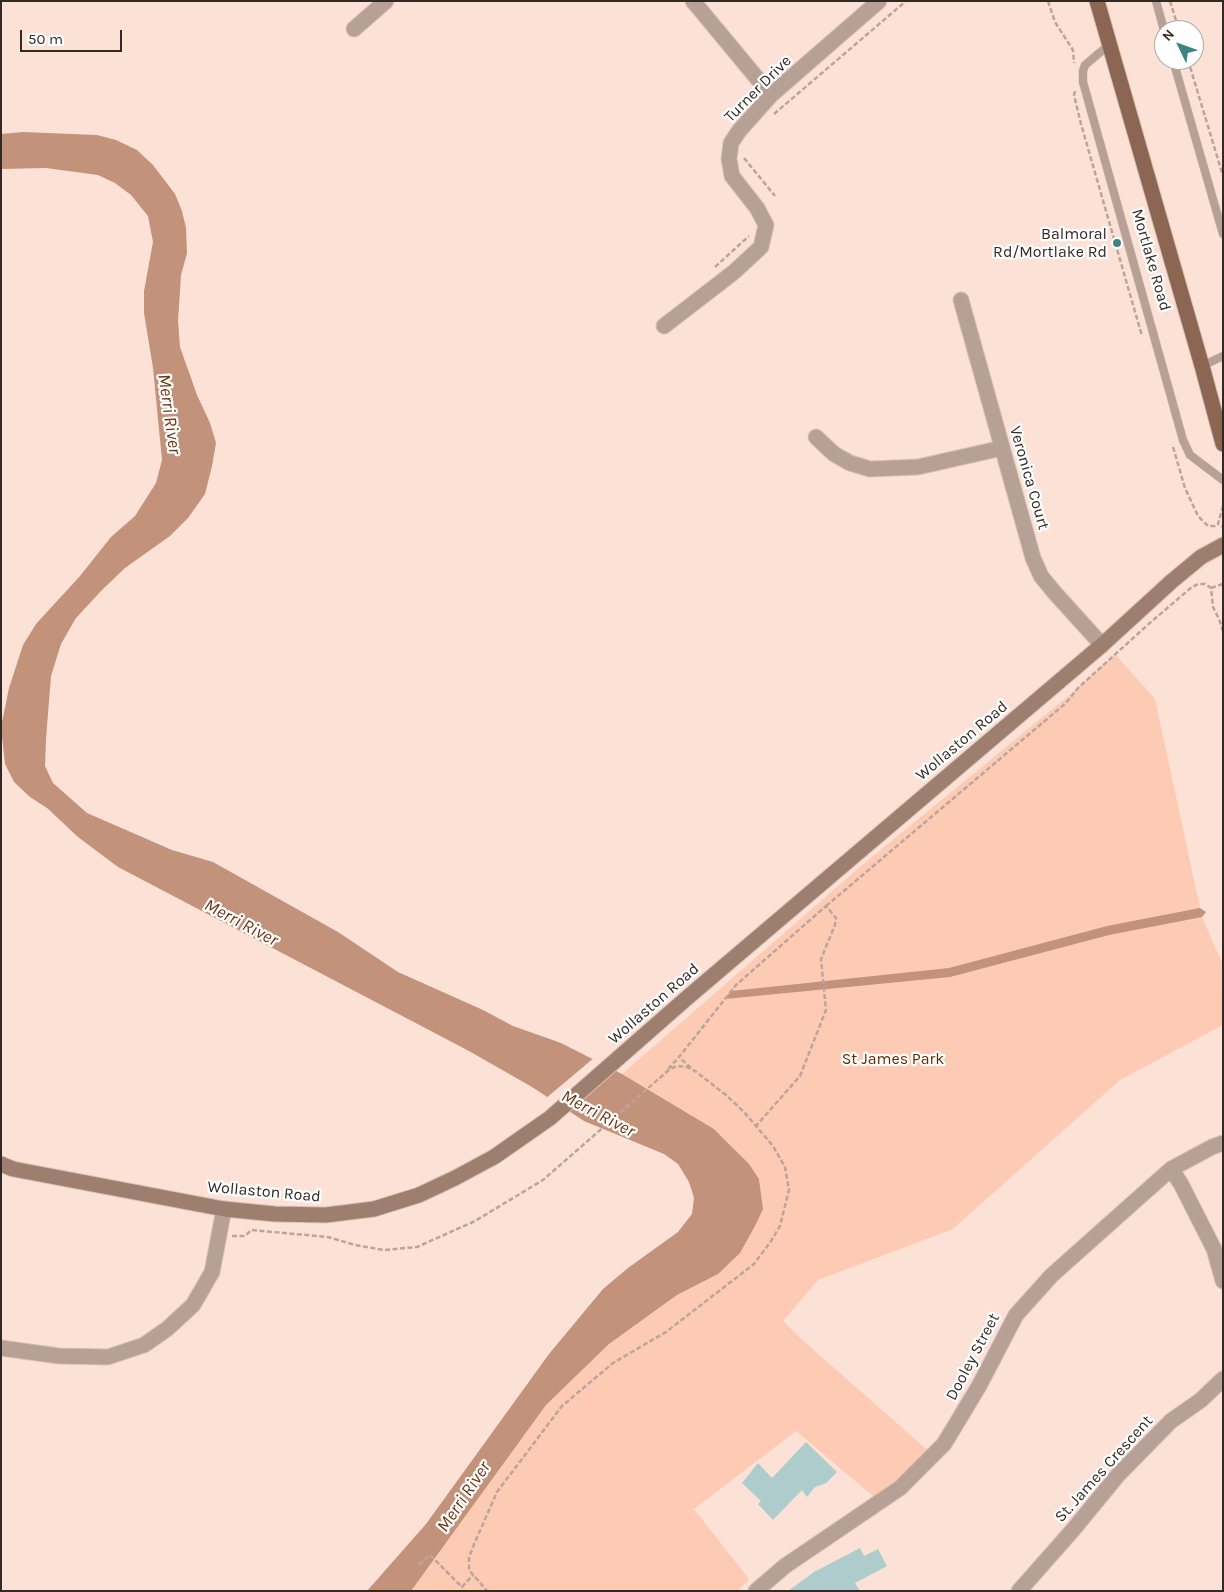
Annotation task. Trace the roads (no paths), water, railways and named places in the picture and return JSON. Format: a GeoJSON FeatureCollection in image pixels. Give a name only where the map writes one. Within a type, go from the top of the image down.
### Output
{"type":"FeatureCollection","features":[{"type":"Feature","properties":{"kind":"main road","name":"Mortlake Road"},"geometry":{"type":"LineString","coordinates":[[1097,1],[1223,444]]}},
{"type":"Feature","properties":{"kind":"street"},"geometry":{"type":"LineString","coordinates":[[354,29],[386,1]]}},
{"type":"Feature","properties":{"kind":"street"},"geometry":{"type":"LineString","coordinates":[[693,1],[771,96]]}},
{"type":"Feature","properties":{"kind":"street","name":"Turner Drive"},"geometry":{"type":"LineString","coordinates":[[664,326],[734,272],[761,247],[766,225],[757,208],[732,176],[729,159],[731,143],[739,131],[771,96],[879,1]]}},
{"type":"Feature","properties":{"kind":"street","name":"Veronica Court"},"geometry":{"type":"LineString","coordinates":[[961,300],[1033,558],[1041,576],[1102,645]]}},
{"type":"Feature","properties":{"kind":"street"},"geometry":{"type":"LineString","coordinates":[[816,437],[834,454],[850,463],[870,470],[918,467],[1002,448]]}},
{"type":"Feature","properties":{"kind":"street","name":"Wollaston Road"},"geometry":{"type":"LineString","coordinates":[[1,1164],[13,1169],[224,1208],[275,1214],[326,1215],[374,1209],[419,1196],[455,1178],[494,1157],[550,1118],[1102,645],[1189,567],[1201,557],[1223,545]]}},
{"type":"Feature","properties":{"kind":"street","name":"Dooley Street"},"geometry":{"type":"LineString","coordinates":[[756,1591],[785,1566],[900,1488],[944,1444],[979,1386],[1016,1314],[1052,1275],[1170,1169],[1223,1143]]}},
{"type":"Feature","properties":{"kind":"street"},"geometry":{"type":"LineString","coordinates":[[1170,1169],[1181,1184],[1214,1249],[1223,1281]]}},
{"type":"Feature","properties":{"kind":"street"},"geometry":{"type":"LineString","coordinates":[[1,1348],[59,1356],[108,1356],[144,1345],[193,1305],[212,1272],[224,1208]]}},
{"type":"Feature","properties":{"kind":"street","name":"St. James Crescent"},"geometry":{"type":"LineString","coordinates":[[1019,1591],[1118,1475],[1171,1421],[1201,1400],[1223,1379]]}},
{"type":"Feature","properties":{"kind":"lane"},"geometry":{"type":"LineString","coordinates":[[1156,1],[1161,20]]}},
{"type":"Feature","properties":{"kind":"lane","name":"Mortlake Road"},"geometry":{"type":"LineString","coordinates":[[1110,44],[1085,65],[1083,82],[1183,440],[1190,455],[1223,480]]}},
{"type":"Feature","properties":{"kind":"lane"},"geometry":{"type":"LineString","coordinates":[[1176,70],[1223,234]]}},
{"type":"Feature","properties":{"kind":"lane"},"geometry":{"type":"LineString","coordinates":[[1202,366],[1223,356]]}},
{"type":"Feature","properties":{"kind":"water","name":"Merri River"},"geometry":{"type":"Polygon","coordinates":[[[23,132],[97,135],[116,140],[137,150],[153,165],[175,194],[186,228],[187,253],[181,275],[178,321],[180,347],[216,443],[205,494],[188,518],[170,536],[125,568],[102,590],[76,618],[61,644],[51,676],[46,739],[45,766],[53,783],[87,813],[172,850],[213,862],[338,932],[398,972],[483,1010],[513,1026],[561,1043],[622,1074],[714,1129],[749,1164],[759,1179],[763,1209],[740,1253],[718,1274],[677,1295],[609,1344],[546,1405],[411,1591],[367,1591],[426,1524],[549,1354],[603,1289],[628,1268],[678,1232],[692,1214],[694,1198],[689,1182],[678,1164],[664,1154],[584,1121],[532,1087],[469,1051],[118,867],[78,837],[47,808],[30,797],[14,782],[5,764],[1,727],[9,688],[23,645],[36,624],[80,576],[111,537],[135,516],[156,483],[162,460],[153,368],[144,313],[144,291],[153,242],[148,216],[131,195],[115,183],[98,175],[46,168],[1,169],[1,134],[23,132]]]}},
{"type":"Feature","properties":{"kind":"water"},"geometry":{"type":"Polygon","coordinates":[[[1200,908],[1206,912],[1202,917],[1109,935],[950,977],[725,999],[731,991],[949,968],[1107,926],[1200,908]]]}},
{"type":"Feature","properties":{"kind":"place","name":"Balmoral Rd/Mortlake Rd"},"geometry":{"type":"Point","coordinates":[1117,243]}},
{"type":"Feature","properties":{"kind":"park label","name":"St James Park"},"geometry":{"type":"Point","coordinates":[893,1059]}}]}
